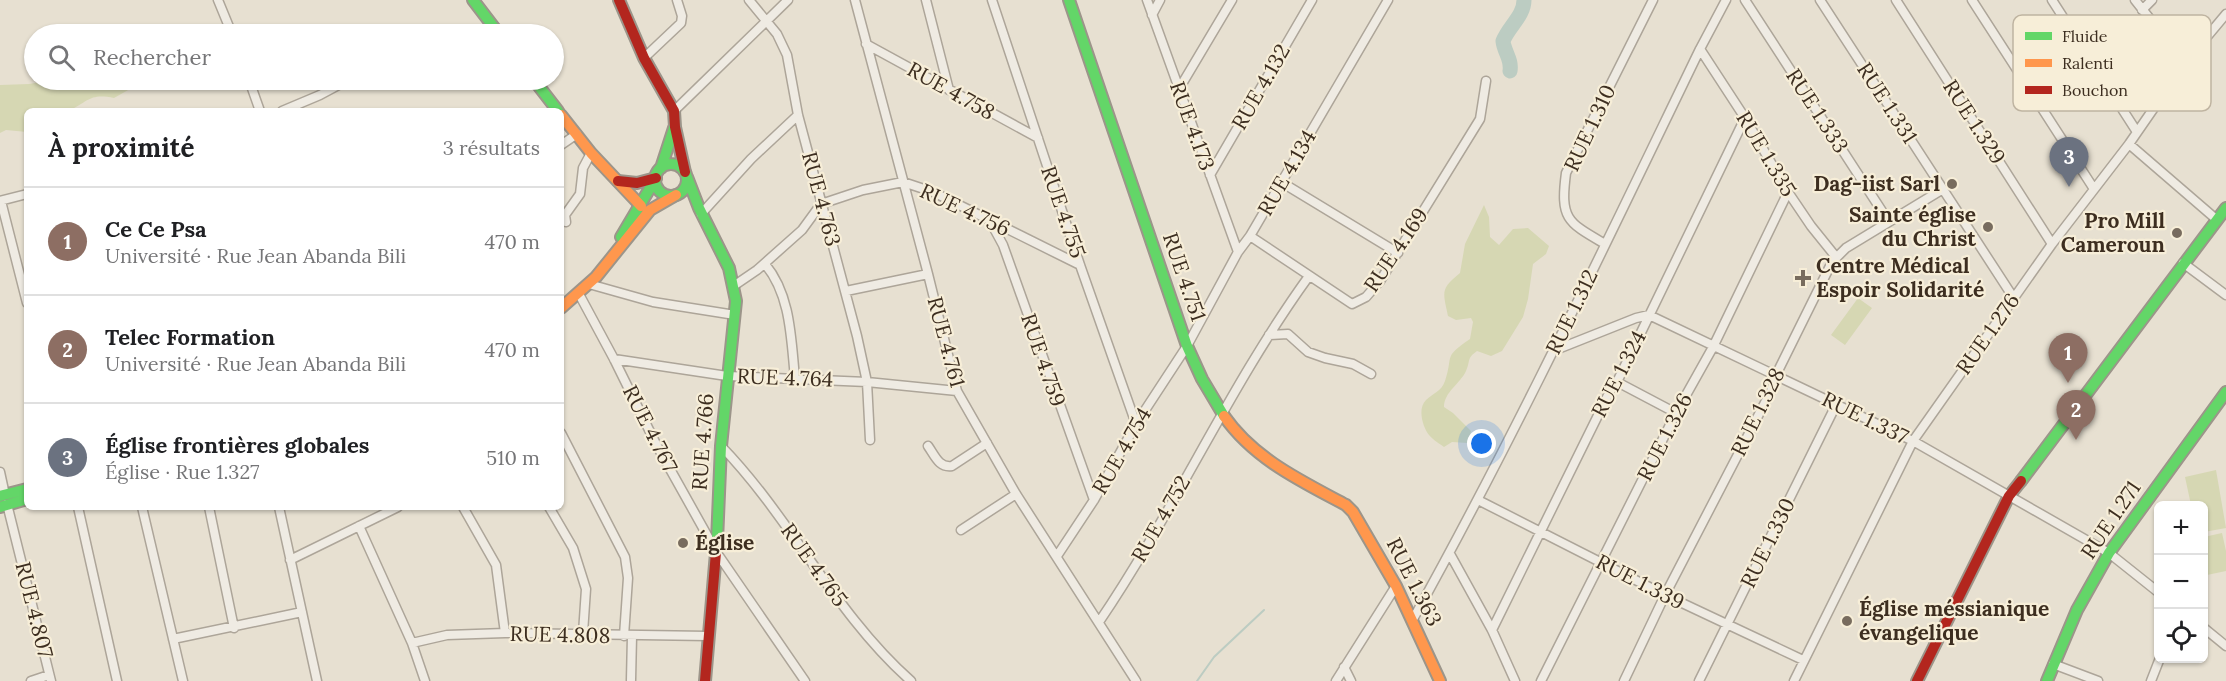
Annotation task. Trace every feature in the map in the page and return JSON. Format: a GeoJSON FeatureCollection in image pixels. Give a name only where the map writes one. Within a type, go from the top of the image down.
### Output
{"type":"FeatureCollection","features":[{"type":"Feature","properties":{"kind":"main road"},"geometry":{"type":"LineString","coordinates":[[473,0],[491,24]]}},
{"type":"Feature","properties":{"kind":"main road"},"geometry":{"type":"LineString","coordinates":[[564,295],[617,243],[641,206],[661,168],[675,126],[674,111],[644,58],[619,0]]}},
{"type":"Feature","properties":{"kind":"main road","name":"RUE 4.751"},"geometry":{"type":"LineString","coordinates":[[1069,0],[1187,346],[1201,380],[1221,414],[1268,461],[1346,505]]}},
{"type":"Feature","properties":{"kind":"main road"},"geometry":{"type":"LineString","coordinates":[[542,90],[556,108]]}},
{"type":"Feature","properties":{"kind":"main road"},"geometry":{"type":"LineString","coordinates":[[564,119],[591,153],[641,206]]}},
{"type":"Feature","properties":{"kind":"main road","name":"RUE 4.766"},"geometry":{"type":"LineString","coordinates":[[675,126],[690,191],[724,253],[735,285],[735,315],[721,446],[717,553],[711,597],[705,681]]}},
{"type":"Feature","properties":{"kind":"main road"},"geometry":{"type":"LineString","coordinates":[[564,306],[589,284],[650,210],[676,195],[686,186],[686,174],[674,164],[661,168]]}},
{"type":"Feature","properties":{"kind":"main road"},"geometry":{"type":"LineString","coordinates":[[618,181],[637,183],[656,178]]}},
{"type":"Feature","properties":{"kind":"main road"},"geometry":{"type":"LineString","coordinates":[[656,178],[661,192],[676,195]]}},
{"type":"Feature","properties":{"kind":"main road","name":"RUE 4.766"},"geometry":{"type":"LineString","coordinates":[[676,195],[701,214]]}},
{"type":"Feature","properties":{"kind":"main road"},"geometry":{"type":"LineString","coordinates":[[1917,681],[2009,496],[2226,208]]}},
{"type":"Feature","properties":{"kind":"main road","name":"RUE 1.271"},"geometry":{"type":"LineString","coordinates":[[2047,681],[2077,610],[2109,553],[2226,392]]}},
{"type":"Feature","properties":{"kind":"main road"},"geometry":{"type":"LineString","coordinates":[[3,501],[24,490]]}},
{"type":"Feature","properties":{"kind":"main road"},"geometry":{"type":"LineString","coordinates":[[3,501],[24,499]]}},
{"type":"Feature","properties":{"kind":"main road","name":"RUE 1.363"},"geometry":{"type":"LineString","coordinates":[[1346,505],[1366,532],[1396,585],[1440,681]]}},
{"type":"Feature","properties":{"kind":"street"},"geometry":{"type":"LineString","coordinates":[[218,0],[228,24]]}},
{"type":"Feature","properties":{"kind":"street"},"geometry":{"type":"LineString","coordinates":[[644,58],[681,23],[682,16],[677,0]]}},
{"type":"Feature","properties":{"kind":"street","name":"RUE 4.763"},"geometry":{"type":"LineString","coordinates":[[748,0],[777,34],[787,55],[798,115],[846,291],[867,382],[870,440]]}},
{"type":"Feature","properties":{"kind":"street"},"geometry":{"type":"LineString","coordinates":[[674,111],[788,0]]}},
{"type":"Feature","properties":{"kind":"street","name":"RUE 4.761"},"geometry":{"type":"LineString","coordinates":[[855,0],[957,391],[1016,494],[1058,556],[1136,681]]}},
{"type":"Feature","properties":{"kind":"street"},"geometry":{"type":"LineString","coordinates":[[926,0],[950,90]]}},
{"type":"Feature","properties":{"kind":"street","name":"RUE 4.755"},"geometry":{"type":"LineString","coordinates":[[992,0],[1080,265],[1136,424]]}},
{"type":"Feature","properties":{"kind":"street","name":"RUE 4.173"},"geometry":{"type":"LineString","coordinates":[[1147,0],[1238,252]]}},
{"type":"Feature","properties":{"kind":"street"},"geometry":{"type":"LineString","coordinates":[[1152,15],[1160,0]]}},
{"type":"Feature","properties":{"kind":"street"},"geometry":{"type":"LineString","coordinates":[[1179,89],[1232,0]]}},
{"type":"Feature","properties":{"kind":"street","name":"RUE 4.132"},"geometry":{"type":"LineString","coordinates":[[1210,175],[1312,0]]}},
{"type":"Feature","properties":{"kind":"street","name":"RUE 4.134"},"geometry":{"type":"LineString","coordinates":[[1187,346],[1238,252],[1250,236],[1388,0]]}},
{"type":"Feature","properties":{"kind":"street","name":"RUE 1.310"},"geometry":{"type":"LineString","coordinates":[[1605,244],[1574,226],[1566,214],[1563,197],[1566,173],[1653,0]]}},
{"type":"Feature","properties":{"kind":"street","name":"RUE 1.312"},"geometry":{"type":"LineString","coordinates":[[1412,621],[1478,500],[1726,0]]}},
{"type":"Feature","properties":{"kind":"street","name":"RUE 1.333"},"geometry":{"type":"LineString","coordinates":[[1745,0],[1889,222]]}},
{"type":"Feature","properties":{"kind":"street","name":"RUE 1.331"},"geometry":{"type":"LineString","coordinates":[[1821,0],[2013,297]]}},
{"type":"Feature","properties":{"kind":"street","name":"RUE 1.329"},"geometry":{"type":"LineString","coordinates":[[1896,0],[2052,244]]}},
{"type":"Feature","properties":{"kind":"street"},"geometry":{"type":"LineString","coordinates":[[1972,0],[2013,64]]}},
{"type":"Feature","properties":{"kind":"street"},"geometry":{"type":"LineString","coordinates":[[2052,0],[2062,15]]}},
{"type":"Feature","properties":{"kind":"street"},"geometry":{"type":"LineString","coordinates":[[2135,0],[2146,15]]}},
{"type":"Feature","properties":{"kind":"street"},"geometry":{"type":"LineString","coordinates":[[2142,10],[2152,0]]}},
{"type":"Feature","properties":{"kind":"street","name":"RUE 1.276"},"geometry":{"type":"LineString","coordinates":[[2211,32],[2226,14]]}},
{"type":"Feature","properties":{"kind":"street","name":"RUE 4.758"},"geometry":{"type":"LineString","coordinates":[[866,44],[1038,138]]}},
{"type":"Feature","properties":{"kind":"street","name":"RUE 1.335"},"geometry":{"type":"LineString","coordinates":[[1700,49],[1745,118],[1788,192],[1836,257]]}},
{"type":"Feature","properties":{"kind":"street","name":"RUE 4.169"},"geometry":{"type":"LineString","coordinates":[[1250,236],[1352,304],[1366,297],[1380,281],[1398,253],[1480,119],[1486,81]]}},
{"type":"Feature","properties":{"kind":"street"},"geometry":{"type":"LineString","coordinates":[[253,90],[259,108]]}},
{"type":"Feature","properties":{"kind":"street"},"geometry":{"type":"LineString","coordinates":[[289,108],[329,90]]}},
{"type":"Feature","properties":{"kind":"street"},"geometry":{"type":"LineString","coordinates":[[2044,111],[2094,189]]}},
{"type":"Feature","properties":{"kind":"street"},"geometry":{"type":"LineString","coordinates":[[2123,111],[2137,132]]}},
{"type":"Feature","properties":{"kind":"street","name":"RUE 1.276"},"geometry":{"type":"LineString","coordinates":[[1794,681],[1913,441],[2013,297],[2152,111]]}},
{"type":"Feature","properties":{"kind":"street"},"geometry":{"type":"LineString","coordinates":[[701,214],[751,159],[798,115]]}},
{"type":"Feature","properties":{"kind":"street","name":"RUE 1.324"},"geometry":{"type":"LineString","coordinates":[[1492,630],[1612,387],[1616,384],[1745,118]]}},
{"type":"Feature","properties":{"kind":"street"},"geometry":{"type":"LineString","coordinates":[[564,143],[576,134]]}},
{"type":"Feature","properties":{"kind":"street"},"geometry":{"type":"LineString","coordinates":[[2129,144],[2216,219]]}},
{"type":"Feature","properties":{"kind":"street"},"geometry":{"type":"LineString","coordinates":[[566,222],[565,215],[580,194],[584,168],[591,153]]}},
{"type":"Feature","properties":{"kind":"street","name":"RUE 4.756"},"geometry":{"type":"LineString","coordinates":[[821,204],[863,190],[903,182],[933,192],[1080,265]]}},
{"type":"Feature","properties":{"kind":"street"},"geometry":{"type":"LineString","coordinates":[[1281,182],[1398,253]]}},
{"type":"Feature","properties":{"kind":"street","name":"RUE 1.328"},"geometry":{"type":"LineString","coordinates":[[1624,681],[1665,595],[1771,391],[1776,375],[1828,269],[1836,257],[1943,189]]}},
{"type":"Feature","properties":{"kind":"street","name":"RUE 1.326"},"geometry":{"type":"LineString","coordinates":[[1541,681],[1676,413],[1713,347],[1788,192]]}},
{"type":"Feature","properties":{"kind":"street"},"geometry":{"type":"LineString","coordinates":[[24,195],[0,201],[24,292]]}},
{"type":"Feature","properties":{"kind":"street"},"geometry":{"type":"LineString","coordinates":[[735,285],[765,264],[802,230],[821,204]]}},
{"type":"Feature","properties":{"kind":"street","name":"RUE 4.759"},"geometry":{"type":"LineString","coordinates":[[990,220],[1003,244],[1094,500]]}},
{"type":"Feature","properties":{"kind":"street"},"geometry":{"type":"LineString","coordinates":[[2183,263],[2226,295]]}},
{"type":"Feature","properties":{"kind":"street"},"geometry":{"type":"LineString","coordinates":[[765,264],[780,285],[789,322],[795,378]]}},
{"type":"Feature","properties":{"kind":"street"},"geometry":{"type":"LineString","coordinates":[[846,291],[928,274]]}},
{"type":"Feature","properties":{"kind":"street","name":"RUE 4.752"},"geometry":{"type":"LineString","coordinates":[[1100,622],[1164,516],[1221,414],[1281,315],[1309,276]]}},
{"type":"Feature","properties":{"kind":"street"},"geometry":{"type":"LineString","coordinates":[[589,284],[653,303],[735,315]]}},
{"type":"Feature","properties":{"kind":"street","name":"RUE 4.767"},"geometry":{"type":"LineString","coordinates":[[579,294],[614,358],[656,444],[717,553],[805,681]]}},
{"type":"Feature","properties":{"kind":"street"},"geometry":{"type":"LineString","coordinates":[[1553,351],[1649,315]]}},
{"type":"Feature","properties":{"kind":"street","name":"RUE 1.337"},"geometry":{"type":"LineString","coordinates":[[1649,315],[1913,441],[2109,553],[2154,589]]}},
{"type":"Feature","properties":{"kind":"street"},"geometry":{"type":"LineString","coordinates":[[1269,335],[1288,334],[1308,352],[1353,364],[1371,374]]}},
{"type":"Feature","properties":{"kind":"street","name":"RUE 4.754"},"geometry":{"type":"LineString","coordinates":[[1058,556],[1094,500],[1136,424],[1187,346]]}},
{"type":"Feature","properties":{"kind":"street","name":"RUE 4.764"},"geometry":{"type":"LineString","coordinates":[[614,358],[727,376],[867,382],[957,391]]}},
{"type":"Feature","properties":{"kind":"street"},"geometry":{"type":"LineString","coordinates":[[1616,384],[1621,384],[1676,413]]}},
{"type":"Feature","properties":{"kind":"street","name":"RUE 1.330"},"geometry":{"type":"LineString","coordinates":[[1699,681],[1836,405]]}},
{"type":"Feature","properties":{"kind":"street"},"geometry":{"type":"LineString","coordinates":[[564,439],[625,557],[628,578],[631,680]]}},
{"type":"Feature","properties":{"kind":"street"},"geometry":{"type":"LineString","coordinates":[[928,446],[941,465],[946,467],[952,466],[987,443]]}},
{"type":"Feature","properties":{"kind":"street","name":"RUE 4.765"},"geometry":{"type":"LineString","coordinates":[[721,446],[754,483],[839,600],[905,679]]}},
{"type":"Feature","properties":{"kind":"street","name":"RUE 4.807"},"geometry":{"type":"LineString","coordinates":[[0,472],[3,501],[50,678]]}},
{"type":"Feature","properties":{"kind":"street"},"geometry":{"type":"LineString","coordinates":[[961,530],[1016,494]]}},
{"type":"Feature","properties":{"kind":"street","name":"RUE 1.339"},"geometry":{"type":"LineString","coordinates":[[1478,500],[1665,595],[1803,660]]}},
{"type":"Feature","properties":{"kind":"street"},"geometry":{"type":"LineString","coordinates":[[79,510],[117,681]]}},
{"type":"Feature","properties":{"kind":"street"},"geometry":{"type":"LineString","coordinates":[[143,510],[183,681]]}},
{"type":"Feature","properties":{"kind":"street"},"geometry":{"type":"LineString","coordinates":[[210,510],[234,628]]}},
{"type":"Feature","properties":{"kind":"street"},"geometry":{"type":"LineString","coordinates":[[280,510],[317,681]]}},
{"type":"Feature","properties":{"kind":"street"},"geometry":{"type":"LineString","coordinates":[[290,560],[392,510]]}},
{"type":"Feature","properties":{"kind":"street"},"geometry":{"type":"LineString","coordinates":[[465,510],[496,565],[505,633]]}},
{"type":"Feature","properties":{"kind":"street"},"geometry":{"type":"LineString","coordinates":[[551,510],[573,548],[586,589],[583,633]]}},
{"type":"Feature","properties":{"kind":"street"},"geometry":{"type":"LineString","coordinates":[[359,526],[412,643],[425,681]]}},
{"type":"Feature","properties":{"kind":"street"},"geometry":{"type":"LineString","coordinates":[[1450,554],[1492,630],[1515,681]]}},
{"type":"Feature","properties":{"kind":"street"},"geometry":{"type":"LineString","coordinates":[[1336,681],[1396,585]]}},
{"type":"Feature","properties":{"kind":"street"},"geometry":{"type":"LineString","coordinates":[[173,639],[302,612]]}},
{"type":"Feature","properties":{"kind":"street"},"geometry":{"type":"LineString","coordinates":[[2208,631],[2226,646]]}},
{"type":"Feature","properties":{"kind":"street","name":"RUE 4.808"},"geometry":{"type":"LineString","coordinates":[[412,643],[447,635],[505,633],[708,636]]}},
{"type":"Feature","properties":{"kind":"street"},"geometry":{"type":"LineString","coordinates":[[2151,681],[2158,663]]}},
{"type":"Feature","properties":{"kind":"street"},"geometry":{"type":"LineString","coordinates":[[2054,664],[2098,681]]}},
{"type":"Feature","properties":{"kind":"street"},"geometry":{"type":"LineString","coordinates":[[1344,667],[1351,681]]}},
{"type":"Feature","properties":{"kind":"street"},"geometry":{"type":"LineString","coordinates":[[31,681],[50,678]]}},
{"type":"Feature","properties":{"kind":"green space"},"geometry":{"type":"Polygon","coordinates":[[[24,84],[24,90],[128,90],[114,98],[95,97],[74,108],[24,108],[24,132],[6,130],[0,133],[0,85],[24,84]]]}},
{"type":"Feature","properties":{"kind":"green space"},"geometry":{"type":"Polygon","coordinates":[[[1484,205],[1489,217],[1490,237],[1499,245],[1513,229],[1528,228],[1549,246],[1546,254],[1533,264],[1523,317],[1502,351],[1491,356],[1477,351],[1470,358],[1463,376],[1449,392],[1444,407],[1471,431],[1468,443],[1452,442],[1444,447],[1432,439],[1427,432],[1423,423],[1422,408],[1426,400],[1443,385],[1452,354],[1470,339],[1473,322],[1471,318],[1456,320],[1448,316],[1445,292],[1449,283],[1460,273],[1465,244],[1484,205]]]}},
{"type":"Feature","properties":{"kind":"green space"},"geometry":{"type":"Polygon","coordinates":[[[1858,298],[1872,308],[1845,345],[1831,335],[1858,298]]]}},
{"type":"Feature","properties":{"kind":"green space"},"geometry":{"type":"Polygon","coordinates":[[[2216,470],[2226,528],[2208,531],[2208,501],[2190,501],[2185,477],[2216,470]]]}},
{"type":"Feature","properties":{"kind":"green space"},"geometry":{"type":"Polygon","coordinates":[[[2222,533],[2226,551],[2226,571],[2208,575],[2208,536],[2222,533]]]}},
{"type":"Feature","properties":{"kind":"waterway"},"geometry":{"type":"LineString","coordinates":[[1510,71],[1510,63],[1503,41],[1522,11],[1524,0]]}},
{"type":"Feature","properties":{"kind":"waterway"},"geometry":{"type":"LineString","coordinates":[[1197,681],[1214,657],[1264,610]]}},
{"type":"Feature","properties":{"kind":"traffic: fast"},"geometry":{"type":"LineString","coordinates":[[473,0],[491,24]]}},
{"type":"Feature","properties":{"kind":"traffic: fast"},"geometry":{"type":"LineString","coordinates":[[1069,0],[1187,346],[1202,379],[1224,416]]}},
{"type":"Feature","properties":{"kind":"traffic: fast"},"geometry":{"type":"LineString","coordinates":[[542,90],[556,108]]}},
{"type":"Feature","properties":{"kind":"traffic: fast"},"geometry":{"type":"LineString","coordinates":[[661,168],[674,128]]}},
{"type":"Feature","properties":{"kind":"traffic: fast"},"geometry":{"type":"LineString","coordinates":[[671,164],[682,169],[687,180],[682,191],[671,196],[660,191],[655,180],[660,169],[671,164]]}},
{"type":"Feature","properties":{"kind":"traffic: fast"},"geometry":{"type":"LineString","coordinates":[[687,177],[699,208],[729,268],[736,301],[721,446],[717,541]]}},
{"type":"Feature","properties":{"kind":"traffic: fast"},"geometry":{"type":"LineString","coordinates":[[621,237],[656,178]]}},
{"type":"Feature","properties":{"kind":"traffic: fast"},"geometry":{"type":"LineString","coordinates":[[2021,481],[2226,208]]}},
{"type":"Feature","properties":{"kind":"traffic: fast"},"geometry":{"type":"LineString","coordinates":[[2047,681],[2077,610],[2109,553],[2226,392]]}},
{"type":"Feature","properties":{"kind":"traffic: fast"},"geometry":{"type":"LineString","coordinates":[[0,496],[24,490]]}},
{"type":"Feature","properties":{"kind":"traffic: fast"},"geometry":{"type":"LineString","coordinates":[[0,507],[24,500]]}},
{"type":"Feature","properties":{"kind":"traffic: slow"},"geometry":{"type":"LineString","coordinates":[[564,119],[591,153],[641,206]]}},
{"type":"Feature","properties":{"kind":"traffic: slow"},"geometry":{"type":"LineString","coordinates":[[564,305],[596,277],[650,210],[676,195]]}},
{"type":"Feature","properties":{"kind":"traffic: slow"},"geometry":{"type":"LineString","coordinates":[[1224,416],[1249,445],[1264,457],[1296,478],[1346,505],[1353,512],[1396,586],[1440,681]]}},
{"type":"Feature","properties":{"kind":"traffic: jam"},"geometry":{"type":"LineString","coordinates":[[619,0],[644,58],[674,111],[675,127],[685,172]]}},
{"type":"Feature","properties":{"kind":"traffic: jam"},"geometry":{"type":"LineString","coordinates":[[618,181],[637,183],[656,178]]}},
{"type":"Feature","properties":{"kind":"traffic: jam"},"geometry":{"type":"LineString","coordinates":[[1917,681],[2009,496],[2021,481]]}},
{"type":"Feature","properties":{"kind":"traffic: jam"},"geometry":{"type":"LineString","coordinates":[[705,681],[717,541]]}},
{"type":"Feature","properties":{"kind":"place","name":"Dag-iist Sarl"},"geometry":{"type":"Point","coordinates":[1952,184]}},
{"type":"Feature","properties":{"kind":"place","name":"Église frontières globales"},"geometry":{"type":"Point","coordinates":[2069,187]}},
{"type":"Feature","properties":{"kind":"place","name":"Sainte église du Christ"},"geometry":{"type":"Point","coordinates":[1988,227]}},
{"type":"Feature","properties":{"kind":"place","name":"Pro Mill Cameroun"},"geometry":{"type":"Point","coordinates":[2177,233]}},
{"type":"Feature","properties":{"kind":"place","name":"Centre Médical Espoir Solidarité"},"geometry":{"type":"Point","coordinates":[1803,278]}},
{"type":"Feature","properties":{"kind":"place","name":"Ce Ce Psa"},"geometry":{"type":"Point","coordinates":[2068,383]}},
{"type":"Feature","properties":{"kind":"place","name":"Telec Formation"},"geometry":{"type":"Point","coordinates":[2076,440]}},
{"type":"Feature","properties":{"kind":"place","name":"Église"},"geometry":{"type":"Point","coordinates":[683,543]}},
{"type":"Feature","properties":{"kind":"place","name":"Église méssianique évangelique"},"geometry":{"type":"Point","coordinates":[1847,621]}}]}
